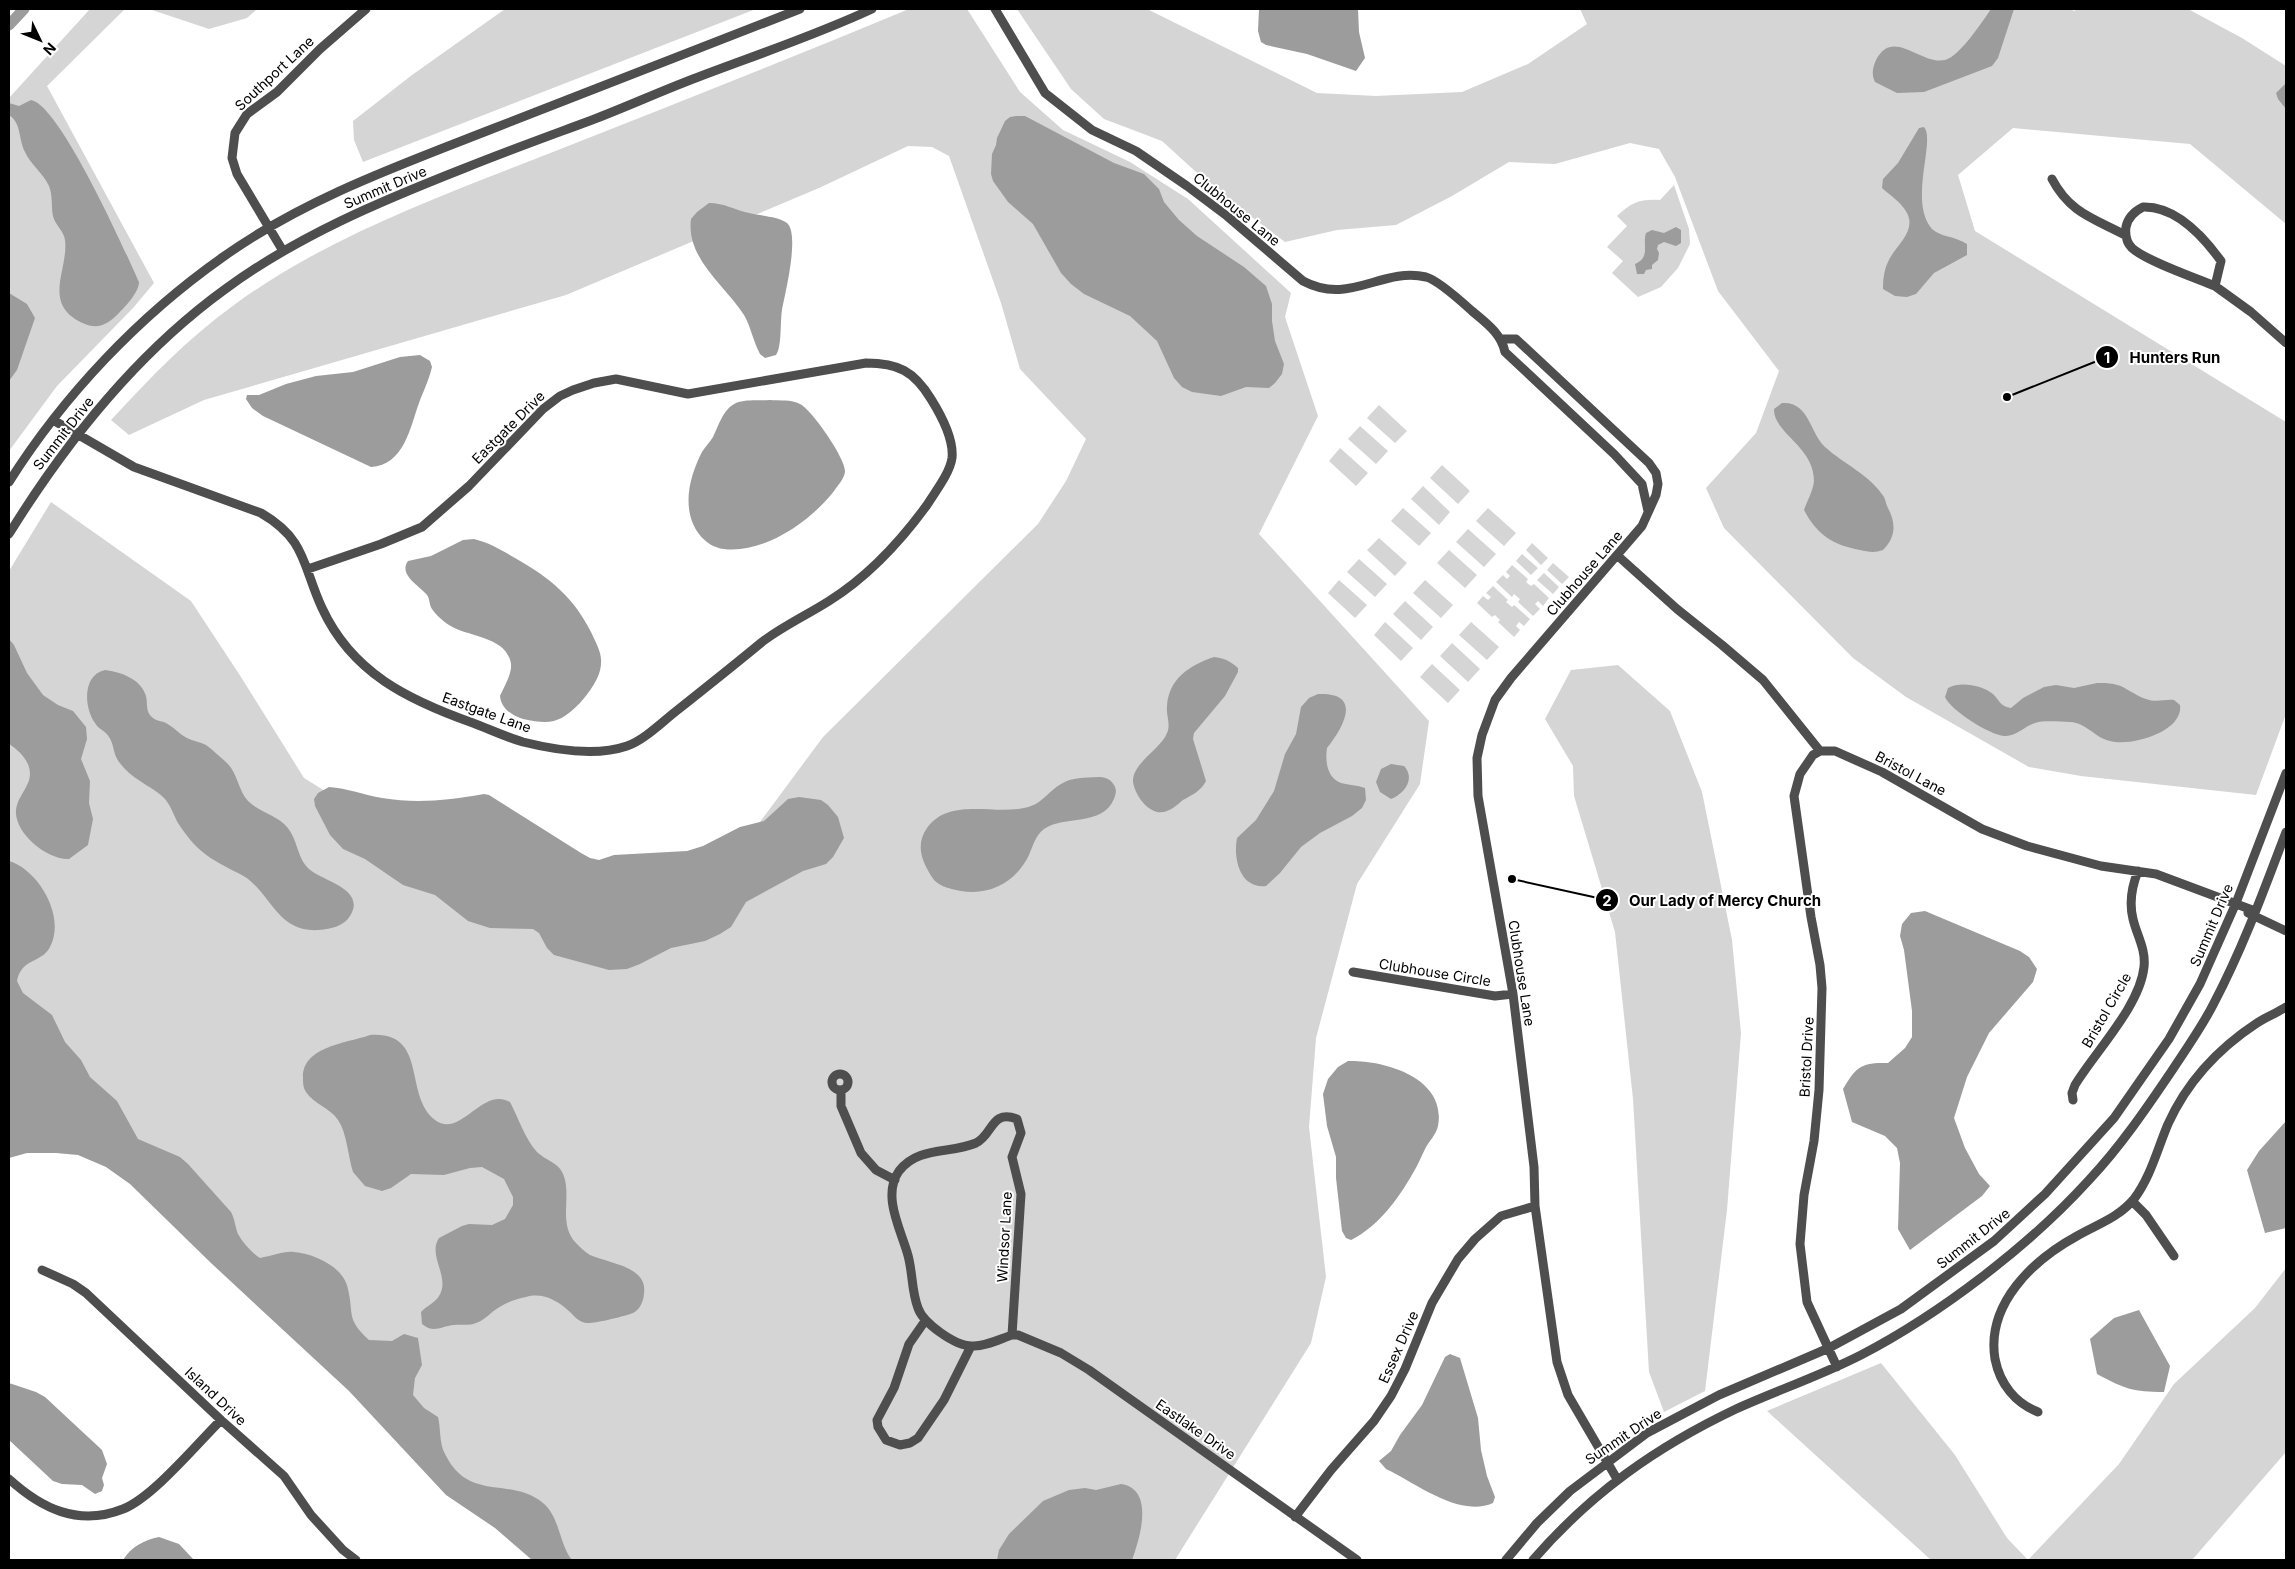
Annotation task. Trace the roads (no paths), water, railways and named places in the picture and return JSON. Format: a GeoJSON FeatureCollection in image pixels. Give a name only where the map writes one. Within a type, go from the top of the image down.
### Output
{"type":"FeatureCollection","features":[{"type":"Feature","properties":{"kind":"street","name":"Southport Lane"},"geometry":{"type":"LineString","coordinates":[[283,251],[268,228],[234,166],[231,150],[235,133],[247,114],[290,80],[320,49],[366,9]]}},
{"type":"Feature","properties":{"kind":"street","name":"Summit Drive"},"geometry":{"type":"LineString","coordinates":[[9,482],[32,445],[53,420],[108,357],[148,317],[223,257],[268,228],[361,181],[800,9]]}},
{"type":"Feature","properties":{"kind":"street","name":"Summit Drive"},"geometry":{"type":"LineString","coordinates":[[9,534],[49,470],[118,387],[187,320],[223,290],[283,251],[353,215],[418,187],[800,39],[872,9]]}},
{"type":"Feature","properties":{"kind":"street","name":"Clubhouse Lane"},"geometry":{"type":"LineString","coordinates":[[995,9],[1046,93],[1068,113],[1092,130],[1136,151],[1187,186],[1227,216],[1303,281],[1318,288],[1342,291],[1392,278],[1427,277],[1465,304],[1502,339],[1505,352],[1614,454],[1642,484],[1647,501],[1648,514]]}},
{"type":"Feature","properties":{"kind":"street"},"geometry":{"type":"LineString","coordinates":[[2052,178],[2060,193],[2071,206],[2126,235]]}},
{"type":"Feature","properties":{"kind":"street"},"geometry":{"type":"LineString","coordinates":[[2215,286],[2221,260],[2208,243],[2169,212],[2156,207],[2143,207],[2135,210],[2127,224],[2125,238],[2132,248],[2215,286],[2251,312],[2286,343]]}},
{"type":"Feature","properties":{"kind":"street","name":"Clubhouse Lane"},"geometry":{"type":"LineString","coordinates":[[1502,339],[1516,339],[1649,463],[1656,473],[1658,484],[1656,495],[1642,526],[1508,682],[1495,700],[1482,735],[1477,758],[1478,796],[1513,994],[1534,1167],[1535,1206],[1561,1379],[1617,1479]]}},
{"type":"Feature","properties":{"kind":"street","name":"Eastgate Drive"},"geometry":{"type":"LineString","coordinates":[[308,569],[381,544],[422,527],[469,486],[543,409],[560,396],[594,382],[616,379],[688,394],[866,364],[888,364],[908,372],[927,392],[948,434],[952,461],[933,496],[914,522],[878,563],[854,584]]}},
{"type":"Feature","properties":{"kind":"street"},"geometry":{"type":"LineString","coordinates":[[53,420],[134,467],[261,513],[285,530],[303,555],[308,569]]}},
{"type":"Feature","properties":{"kind":"street"},"geometry":{"type":"LineString","coordinates":[[1618,556],[1677,609],[1763,680],[1820,751]]}},
{"type":"Feature","properties":{"kind":"street","name":"Eastgate Lane"},"geometry":{"type":"LineString","coordinates":[[308,569],[322,609],[334,630],[365,667],[384,683],[431,707],[522,742],[575,751],[608,750],[630,745],[770,636],[854,584]]}},
{"type":"Feature","properties":{"kind":"street","name":"Bristol Lane"},"geometry":{"type":"LineString","coordinates":[[1820,751],[1835,751],[1882,772],[1982,830],[2072,859],[2138,870],[2185,884],[2254,913],[2286,930]]}},
{"type":"Feature","properties":{"kind":"street","name":"Bristol Drive"},"geometry":{"type":"LineString","coordinates":[[1820,751],[1808,761],[1800,774],[1794,796],[1822,988],[1819,1090],[1814,1141],[1804,1195],[1800,1244],[1807,1302],[1838,1367]]}},
{"type":"Feature","properties":{"kind":"street","name":"Summit Drive"},"geometry":{"type":"LineString","coordinates":[[1506,1560],[1551,1509],[1607,1462],[1647,1433],[1691,1408],[1829,1348],[1901,1309],[1962,1266],[2019,1220],[2068,1170],[2114,1118],[2168,1039],[2200,984],[2235,906],[2286,773]]}},
{"type":"Feature","properties":{"kind":"street"},"geometry":{"type":"LineString","coordinates":[[1533,1560],[1573,1516],[1617,1479],[1654,1454],[1695,1430],[1737,1409],[1838,1367],[1898,1333],[1969,1286],[2006,1258],[2043,1226],[2089,1180],[2149,1105],[2193,1039],[2228,976],[2286,832]]}},
{"type":"Feature","properties":{"kind":"street","name":"Bristol Circle"},"geometry":{"type":"LineString","coordinates":[[2074,1100],[2072,1093],[2076,1086],[2122,1018],[2140,985],[2144,952],[2134,921],[2131,904],[2138,870]]}},
{"type":"Feature","properties":{"kind":"street","name":"Clubhouse Circle"},"geometry":{"type":"LineString","coordinates":[[1352,972],[1495,996],[1513,994]]}},
{"type":"Feature","properties":{"kind":"street"},"geometry":{"type":"LineString","coordinates":[[2038,1412],[2023,1406],[2011,1393],[1998,1370],[1994,1347],[1995,1329],[2000,1312],[2012,1291],[2045,1257],[2078,1235],[2107,1222],[2132,1201],[2150,1172],[2169,1122],[2182,1098],[2198,1076],[2236,1038],[2286,1007]]}},
{"type":"Feature","properties":{"kind":"street"},"geometry":{"type":"LineString","coordinates":[[841,1090],[841,1106],[861,1153],[876,1170],[895,1180],[892,1194],[894,1214],[908,1254],[918,1308],[925,1320],[952,1339],[971,1346],[1012,1335]]}},
{"type":"Feature","properties":{"kind":"street","name":"Windsor Lane"},"geometry":{"type":"LineString","coordinates":[[895,1180],[898,1172],[915,1158],[927,1152],[974,1144],[982,1139],[996,1120],[1010,1116],[1017,1119],[1021,1133],[1012,1157],[1021,1194],[1012,1335]]}},
{"type":"Feature","properties":{"kind":"street"},"geometry":{"type":"LineString","coordinates":[[2132,1201],[2146,1215],[2174,1256]]}},
{"type":"Feature","properties":{"kind":"street","name":"Essex Drive"},"geometry":{"type":"LineString","coordinates":[[1295,1517],[1331,1470],[1374,1421],[1391,1396],[1405,1369],[1432,1304],[1458,1259],[1475,1239],[1501,1216],[1535,1206]]}},
{"type":"Feature","properties":{"kind":"street","name":"Island Drive"},"geometry":{"type":"LineString","coordinates":[[42,1270],[73,1284],[86,1294],[284,1476],[311,1515],[343,1550],[356,1560]]}},
{"type":"Feature","properties":{"kind":"street"},"geometry":{"type":"LineString","coordinates":[[925,1320],[909,1344],[894,1388],[878,1420],[878,1428],[886,1440],[900,1445],[910,1443],[918,1438],[944,1400],[971,1346]]}},
{"type":"Feature","properties":{"kind":"street","name":"Eastlake Drive"},"geometry":{"type":"LineString","coordinates":[[1012,1335],[1036,1341],[1082,1365],[1357,1560]]}},
{"type":"Feature","properties":{"kind":"street"},"geometry":{"type":"LineString","coordinates":[[9,1479],[27,1496],[57,1512],[90,1517],[123,1509],[151,1490],[221,1420]]}},
{"type":"Feature","properties":{"kind":"waterway"},"geometry":{"type":"LineString","coordinates":[[9,25],[24,9]]}},
{"type":"Feature","properties":{"kind":"place","name":"Hunters Run"},"geometry":{"type":"Point","coordinates":[2007,397]}},
{"type":"Feature","properties":{"kind":"place","name":"Our Lady of Mercy Church"},"geometry":{"type":"Point","coordinates":[1512,879]}}]}
